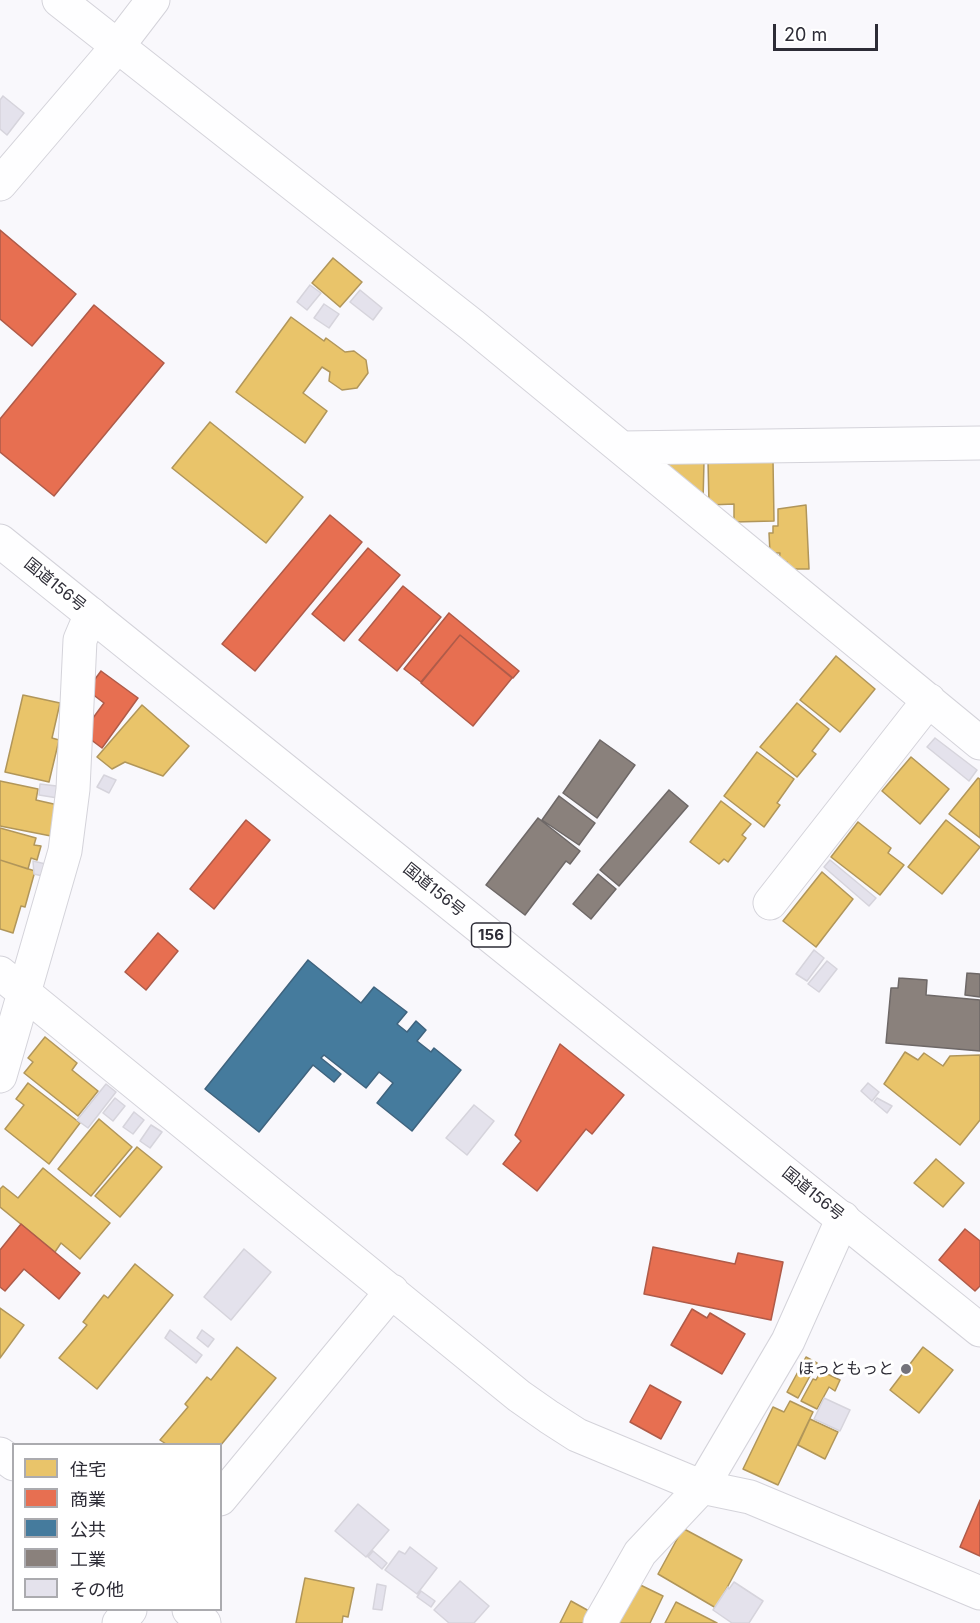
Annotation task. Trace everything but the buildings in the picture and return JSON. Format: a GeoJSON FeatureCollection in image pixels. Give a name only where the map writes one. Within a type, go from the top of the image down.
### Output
{"type":"FeatureCollection","features":[{"type":"Feature","properties":{"kind":"main road"},"geometry":{"type":"LineString","coordinates":[[59,0],[117,48],[239,139],[622,448],[980,743]]}},
{"type":"Feature","properties":{"kind":"main road"},"geometry":{"type":"LineString","coordinates":[[0,184],[117,48],[153,0]]}},
{"type":"Feature","properties":{"kind":"main road"},"geometry":{"type":"LineString","coordinates":[[622,448],[980,443]]}},
{"type":"Feature","properties":{"kind":"main road","name":"国道156号"},"geometry":{"type":"LineString","coordinates":[[0,541],[980,1330]]}},
{"type":"Feature","properties":{"kind":"main road"},"geometry":{"type":"LineString","coordinates":[[0,1076],[12,982],[65,850],[73,789],[80,640],[91,614]]}},
{"type":"Feature","properties":{"kind":"main road"},"geometry":{"type":"LineString","coordinates":[[770,903],[929,700]]}},
{"type":"Feature","properties":{"kind":"main road"},"geometry":{"type":"LineString","coordinates":[[12,982],[519,1396],[567,1429],[702,1487],[750,1497],[980,1593]]}},
{"type":"Feature","properties":{"kind":"main road"},"geometry":{"type":"LineString","coordinates":[[600,1623],[640,1553],[702,1487],[788,1341],[843,1218]]}},
{"type":"Feature","properties":{"kind":"main road"},"geometry":{"type":"LineString","coordinates":[[222,1497],[392,1291]]}},
{"type":"Feature","properties":{"kind":"main road"},"geometry":{"type":"LineString","coordinates":[[119,1623],[129,1611]]}},
{"type":"Feature","properties":{"kind":"main road"},"geometry":{"type":"LineString","coordinates":[[190,1611],[204,1623]]}},
{"type":"Feature","properties":{"kind":"place","name":"ほっともっと"},"geometry":{"type":"Point","coordinates":[906,1369]}}]}
